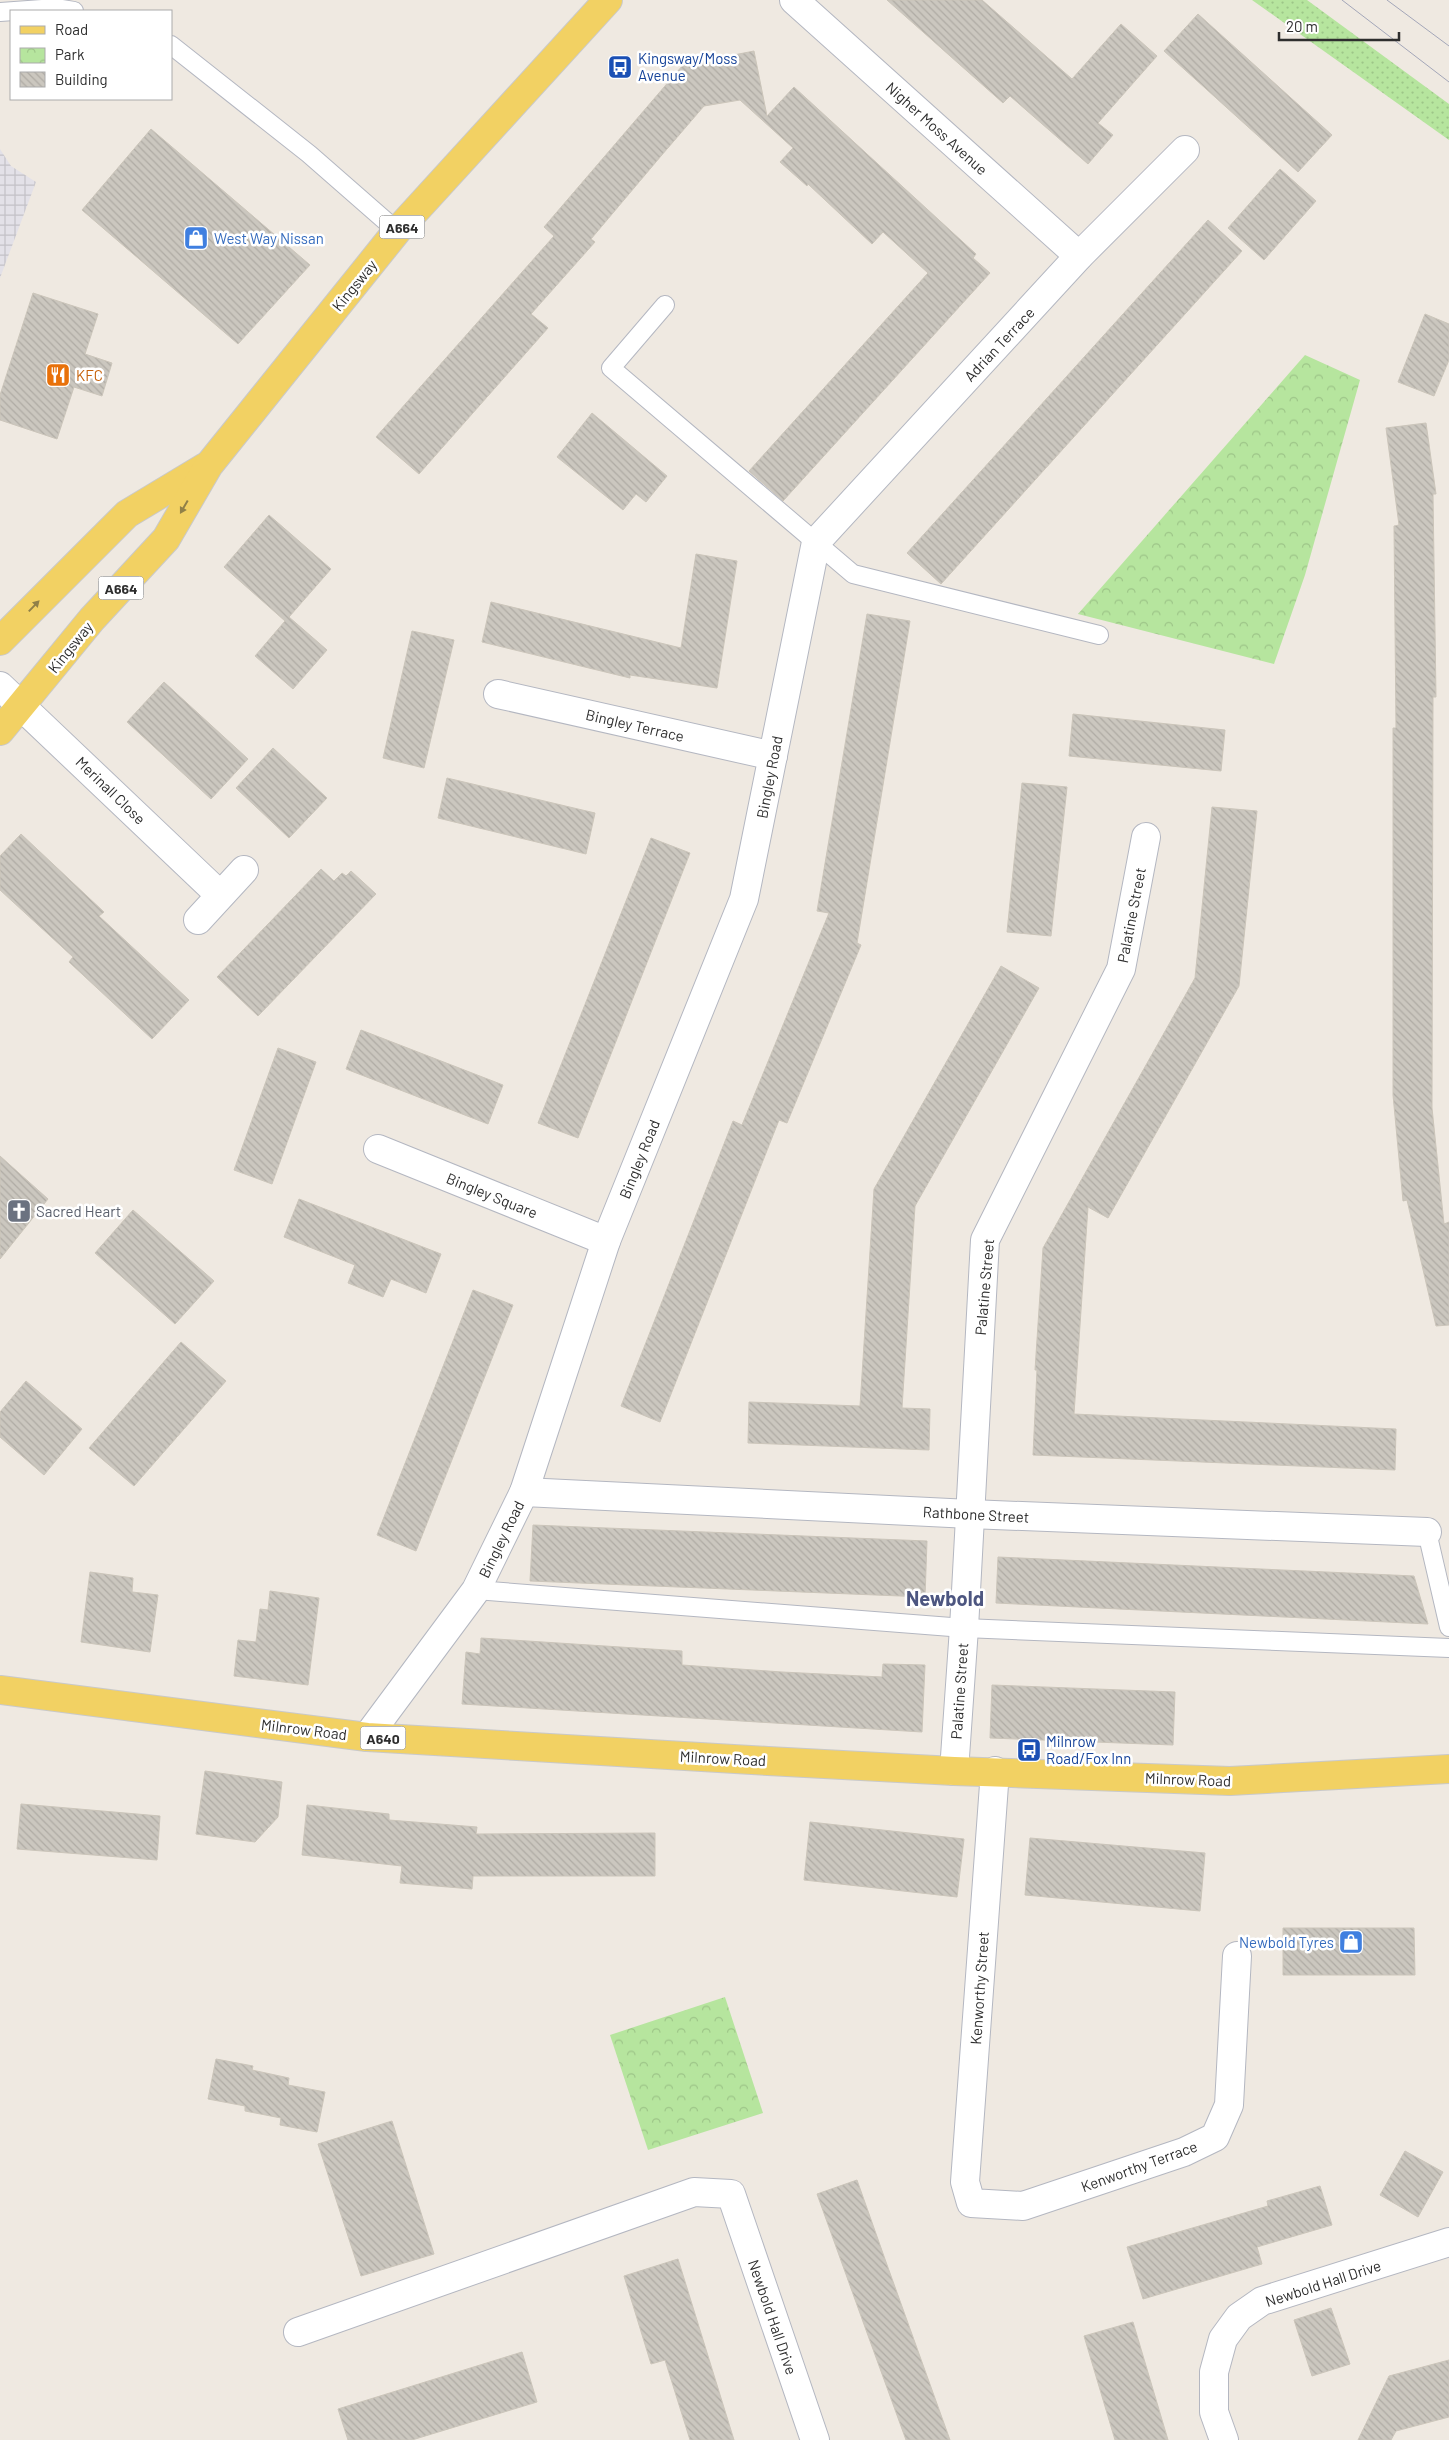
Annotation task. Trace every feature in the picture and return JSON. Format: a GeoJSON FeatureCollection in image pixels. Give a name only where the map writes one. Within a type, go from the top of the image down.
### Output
{"type":"FeatureCollection","features":[{"type":"Feature","properties":{"kind":"main road","name":"Kingsway"},"geometry":{"type":"LineString","coordinates":[[0,731],[92,620],[166,539],[209,465],[397,231],[608,0]]}},
{"type":"Feature","properties":{"kind":"main road","name":"Kingsway"},"geometry":{"type":"LineString","coordinates":[[0,641],[127,514],[209,465]]}},
{"type":"Feature","properties":{"kind":"main road","name":"Milnrow Road"},"geometry":{"type":"LineString","coordinates":[[0,1690],[367,1738],[954,1771],[1230,1781],[1449,1769]]}},
{"type":"Feature","properties":{"kind":"street","name":"Nigher Moss Avenue"},"geometry":{"type":"LineString","coordinates":[[794,0],[1079,256]]}},
{"type":"Feature","properties":{"kind":"street","name":"Adrian Terrace"},"geometry":{"type":"LineString","coordinates":[[816,542],[1079,256],[1185,150]]}},
{"type":"Feature","properties":{"kind":"street","name":"Bingley Road"},"geometry":{"type":"LineString","coordinates":[[367,1738],[476,1590],[524,1492],[606,1241],[744,899],[816,542]]}},
{"type":"Feature","properties":{"kind":"street","name":"Merinall Close"},"geometry":{"type":"LineString","coordinates":[[0,686],[220,895]]}},
{"type":"Feature","properties":{"kind":"street","name":"Bingley Terrace"},"geometry":{"type":"LineString","coordinates":[[498,694],[773,756]]}},
{"type":"Feature","properties":{"kind":"street","name":"Palatine Street"},"geometry":{"type":"LineString","coordinates":[[954,1771],[964,1628],[984,1240],[1121,969],[1146,837]]}},
{"type":"Feature","properties":{"kind":"street"},"geometry":{"type":"LineString","coordinates":[[198,920],[244,870]]}},
{"type":"Feature","properties":{"kind":"street","name":"Bingley Square"},"geometry":{"type":"LineString","coordinates":[[378,1149],[606,1241]]}},
{"type":"Feature","properties":{"kind":"street","name":"Rathbone Street"},"geometry":{"type":"LineString","coordinates":[[524,1492],[970,1514],[1427,1532]]}},
{"type":"Feature","properties":{"kind":"street","name":"Kenworthy Street"},"geometry":{"type":"LineString","coordinates":[[971,2204],[965,2182],[995,1771]]}},
{"type":"Feature","properties":{"kind":"street","name":"Kenworthy Terrace"},"geometry":{"type":"LineString","coordinates":[[971,2204],[1023,2206],[1184,2152],[1215,2136],[1229,2105],[1237,1956]]}},
{"type":"Feature","properties":{"kind":"street","name":"Newbold Hall Drive"},"geometry":{"type":"LineString","coordinates":[[298,2332],[694,2192],[731,2194],[815,2440]]}},
{"type":"Feature","properties":{"kind":"street","name":"Newbold Hall Drive"},"geometry":{"type":"LineString","coordinates":[[1224,2440],[1214,2412],[1214,2372],[1223,2339],[1239,2316],[1262,2301],[1449,2242]]}},
{"type":"Feature","properties":{"kind":"lane"},"geometry":{"type":"LineString","coordinates":[[28,10],[56,8],[68,10]]}},
{"type":"Feature","properties":{"kind":"lane"},"geometry":{"type":"LineString","coordinates":[[172,46],[309,154],[397,231]]}},
{"type":"Feature","properties":{"kind":"lane"},"geometry":{"type":"LineString","coordinates":[[665,305],[611,368],[853,574],[1098,636]]}},
{"type":"Feature","properties":{"kind":"lane"},"geometry":{"type":"LineString","coordinates":[[1427,1532],[1449,1627]]}},
{"type":"Feature","properties":{"kind":"lane"},"geometry":{"type":"LineString","coordinates":[[476,1590],[964,1628],[1449,1648]]}},
{"type":"Feature","properties":{"kind":"shaded area"},"geometry":{"type":"Polygon","coordinates":[[[0,149],[11,166],[36,182],[0,278],[0,149]]]}},
{"type":"Feature","properties":{"kind":"green space"},"geometry":{"type":"Polygon","coordinates":[[[1252,0],[1307,0],[1449,104],[1449,140],[1252,0]]]}},
{"type":"Feature","properties":{"kind":"green space"},"geometry":{"type":"Polygon","coordinates":[[[1305,355],[1360,380],[1305,575],[1274,664],[1078,614],[1305,355]]]}},
{"type":"Feature","properties":{"kind":"green space"},"geometry":{"type":"Polygon","coordinates":[[[725,1997],[763,2113],[648,2150],[610,2035],[725,1997]]]}},
{"type":"Feature","properties":{"kind":"building"},"geometry":{"type":"Polygon","coordinates":[[[887,0],[982,0],[1072,79],[1121,24],[1157,56],[1098,123],[1113,135],[1088,164],[1010,96],[1003,103],[887,0]]]}},
{"type":"Feature","properties":{"kind":"building"},"geometry":{"type":"Polygon","coordinates":[[[1198,14],[1332,135],[1298,172],[1164,51],[1198,14]]]}},
{"type":"Feature","properties":{"kind":"building"},"geometry":{"type":"Polygon","coordinates":[[[754,51],[767,116],[794,87],[976,254],[973,258],[990,273],[783,501],[749,471],[928,273],[883,232],[872,244],[808,184],[807,186],[780,162],[793,148],[740,100],[704,106],[661,156],[591,239],[595,242],[531,314],[548,328],[419,474],[376,437],[554,236],[544,227],[683,65],[754,51]]]}},
{"type":"Feature","properties":{"kind":"building","name":"West Way Nissan"},"geometry":{"type":"Polygon","coordinates":[[[151,129],[310,265],[238,344],[82,210],[151,129]]]}},
{"type":"Feature","properties":{"kind":"building"},"geometry":{"type":"Polygon","coordinates":[[[1280,169],[1316,201],[1264,260],[1228,228],[1280,169]]]}},
{"type":"Feature","properties":{"kind":"building"},"geometry":{"type":"Polygon","coordinates":[[[1208,220],[1242,251],[941,584],[907,553],[1208,220]]]}},
{"type":"Feature","properties":{"kind":"building","name":"KFC"},"geometry":{"type":"Polygon","coordinates":[[[33,293],[98,314],[85,354],[112,363],[102,396],[74,387],[57,439],[0,420],[0,395],[33,293]]]}},
{"type":"Feature","properties":{"kind":"building"},"geometry":{"type":"Polygon","coordinates":[[[1425,314],[1449,324],[1449,360],[1434,396],[1398,382],[1425,314]]]}},
{"type":"Feature","properties":{"kind":"building"},"geometry":{"type":"Polygon","coordinates":[[[592,413],[667,476],[646,502],[636,494],[623,510],[557,457],[592,413]]]}},
{"type":"Feature","properties":{"kind":"building"},"geometry":{"type":"Polygon","coordinates":[[[1426,423],[1436,494],[1433,494],[1436,697],[1433,697],[1432,1108],[1444,1224],[1449,1222],[1449,1325],[1436,1326],[1407,1200],[1403,1201],[1393,1095],[1393,728],[1396,728],[1394,526],[1399,525],[1386,428],[1426,423]]]}},
{"type":"Feature","properties":{"kind":"building"},"geometry":{"type":"Polygon","coordinates":[[[269,515],[331,569],[289,617],[327,650],[293,689],[255,656],[285,621],[224,567],[269,515]]]}},
{"type":"Feature","properties":{"kind":"building"},"geometry":{"type":"Polygon","coordinates":[[[696,554],[737,561],[717,688],[630,675],[630,678],[482,642],[491,602],[681,648],[696,554]]]}},
{"type":"Feature","properties":{"kind":"building"},"geometry":{"type":"Polygon","coordinates":[[[867,614],[910,621],[857,943],[861,945],[787,1123],[779,1120],[660,1422],[621,1406],[733,1121],[742,1125],[829,913],[817,911],[867,614]]]}},
{"type":"Feature","properties":{"kind":"building"},"geometry":{"type":"Polygon","coordinates":[[[412,631],[454,640],[424,768],[383,758],[412,631]]]}},
{"type":"Feature","properties":{"kind":"building"},"geometry":{"type":"Polygon","coordinates":[[[164,682],[248,759],[211,799],[127,722],[164,682]]]}},
{"type":"Feature","properties":{"kind":"building"},"geometry":{"type":"Polygon","coordinates":[[[1073,714],[1225,730],[1221,771],[1069,756],[1073,714]]]}},
{"type":"Feature","properties":{"kind":"building"},"geometry":{"type":"Polygon","coordinates":[[[273,748],[327,798],[289,838],[236,788],[273,748]]]}},
{"type":"Feature","properties":{"kind":"building"},"geometry":{"type":"Polygon","coordinates":[[[447,778],[595,813],[586,854],[438,818],[447,778]]]}},
{"type":"Feature","properties":{"kind":"building"},"geometry":{"type":"Polygon","coordinates":[[[1022,783],[1067,787],[1051,936],[1007,932],[1022,783]]]}},
{"type":"Feature","properties":{"kind":"building"},"geometry":{"type":"Polygon","coordinates":[[[1212,807],[1257,811],[1239,986],[1108,1218],[1088,1207],[1074,1414],[1396,1429],[1395,1470],[1033,1455],[1037,1370],[1035,1370],[1043,1248],[1195,978],[1212,807]]]}},
{"type":"Feature","properties":{"kind":"building"},"geometry":{"type":"Polygon","coordinates":[[[21,834],[104,912],[99,916],[189,1000],[152,1039],[69,962],[73,957],[0,890],[0,856],[21,834]]]}},
{"type":"Feature","properties":{"kind":"building"},"geometry":{"type":"Polygon","coordinates":[[[651,838],[690,853],[578,1138],[538,1123],[651,838]]]}},
{"type":"Feature","properties":{"kind":"building"},"geometry":{"type":"Polygon","coordinates":[[[321,869],[334,881],[342,873],[346,876],[351,871],[376,894],[258,1016],[217,977],[321,869]]]}},
{"type":"Feature","properties":{"kind":"building"},"geometry":{"type":"Polygon","coordinates":[[[1001,966],[1039,988],[915,1206],[902,1408],[930,1409],[929,1450],[748,1443],[749,1402],[860,1406],[874,1189],[1001,966]]]}},
{"type":"Feature","properties":{"kind":"building"},"geometry":{"type":"Polygon","coordinates":[[[361,1030],[503,1085],[488,1124],[346,1069],[361,1030]]]}},
{"type":"Feature","properties":{"kind":"building"},"geometry":{"type":"Polygon","coordinates":[[[278,1048],[316,1062],[272,1184],[234,1170],[278,1048]]]}},
{"type":"Feature","properties":{"kind":"building","name":"Sacred Heart"},"geometry":{"type":"Polygon","coordinates":[[[0,1156],[48,1199],[0,1259],[0,1156]]]}},
{"type":"Feature","properties":{"kind":"building"},"geometry":{"type":"Polygon","coordinates":[[[299,1199],[441,1254],[426,1293],[391,1279],[383,1297],[348,1283],[355,1265],[284,1237],[299,1199]]]}},
{"type":"Feature","properties":{"kind":"building"},"geometry":{"type":"Polygon","coordinates":[[[133,1210],[214,1281],[175,1324],[95,1253],[133,1210]]]}},
{"type":"Feature","properties":{"kind":"building"},"geometry":{"type":"Polygon","coordinates":[[[473,1290],[513,1305],[416,1551],[377,1535],[473,1290]]]}},
{"type":"Feature","properties":{"kind":"building"},"geometry":{"type":"Polygon","coordinates":[[[181,1342],[226,1381],[134,1486],[89,1448],[181,1342]]]}},
{"type":"Feature","properties":{"kind":"building"},"geometry":{"type":"Polygon","coordinates":[[[26,1381],[82,1429],[44,1475],[0,1437],[0,1412],[26,1381]]]}},
{"type":"Feature","properties":{"kind":"building"},"geometry":{"type":"Polygon","coordinates":[[[533,1525],[927,1541],[925,1597],[530,1581],[533,1525]]]}},
{"type":"Feature","properties":{"kind":"building"},"geometry":{"type":"Polygon","coordinates":[[[998,1557],[1414,1576],[1428,1624],[996,1603],[998,1557]]]}},
{"type":"Feature","properties":{"kind":"building"},"geometry":{"type":"Polygon","coordinates":[[[90,1572],[133,1578],[132,1592],[158,1595],[150,1652],[81,1642],[90,1572]]]}},
{"type":"Feature","properties":{"kind":"building"},"geometry":{"type":"Polygon","coordinates":[[[270,1591],[319,1598],[308,1685],[234,1676],[238,1640],[256,1642],[260,1609],[268,1610],[270,1591]]]}},
{"type":"Feature","properties":{"kind":"building"},"geometry":{"type":"Polygon","coordinates":[[[481,1638],[682,1651],[682,1665],[782,1672],[882,1677],[883,1664],[925,1665],[922,1732],[462,1704],[466,1652],[480,1654],[481,1638]]]}},
{"type":"Feature","properties":{"kind":"building"},"geometry":{"type":"Polygon","coordinates":[[[992,1685],[1175,1692],[1173,1745],[990,1738],[992,1685]]]}},
{"type":"Feature","properties":{"kind":"building"},"geometry":{"type":"Polygon","coordinates":[[[205,1771],[282,1782],[278,1817],[255,1842],[196,1834],[205,1771]]]}},
{"type":"Feature","properties":{"kind":"building"},"geometry":{"type":"Polygon","coordinates":[[[21,1804],[160,1816],[157,1860],[17,1849],[21,1804]]]}},
{"type":"Feature","properties":{"kind":"building"},"geometry":{"type":"Polygon","coordinates":[[[307,1805],[389,1814],[389,1820],[477,1827],[476,1834],[655,1833],[655,1876],[473,1876],[472,1889],[400,1883],[402,1866],[302,1855],[307,1805]]]}},
{"type":"Feature","properties":{"kind":"building"},"geometry":{"type":"Polygon","coordinates":[[[810,1822],[964,1839],[957,1897],[804,1880],[810,1822]]]}},
{"type":"Feature","properties":{"kind":"building"},"geometry":{"type":"Polygon","coordinates":[[[1030,1838],[1205,1853],[1200,1911],[1025,1895],[1030,1838]]]}},
{"type":"Feature","properties":{"kind":"building"},"geometry":{"type":"Polygon","coordinates":[[[1283,1928],[1414,1928],[1415,1975],[1283,1975],[1283,1928]]]}},
{"type":"Feature","properties":{"kind":"building"},"geometry":{"type":"Polygon","coordinates":[[[216,2059],[253,2066],[252,2070],[289,2078],[288,2085],[325,2092],[317,2132],[280,2125],[281,2118],[245,2111],[245,2106],[208,2099],[216,2059]]]}},
{"type":"Feature","properties":{"kind":"building"},"geometry":{"type":"Polygon","coordinates":[[[392,2121],[434,2254],[361,2276],[318,2144],[392,2121]]]}},
{"type":"Feature","properties":{"kind":"building"},"geometry":{"type":"Polygon","coordinates":[[[1405,2151],[1443,2172],[1418,2217],[1380,2195],[1405,2151]]]}},
{"type":"Feature","properties":{"kind":"building"},"geometry":{"type":"Polygon","coordinates":[[[857,2180],[950,2440],[906,2440],[817,2194],[857,2180]]]}},
{"type":"Feature","properties":{"kind":"building"},"geometry":{"type":"Polygon","coordinates":[[[1320,2186],[1332,2225],[1257,2247],[1262,2264],[1143,2299],[1127,2247],[1268,2206],[1267,2201],[1320,2186]]]}},
{"type":"Feature","properties":{"kind":"building"},"geometry":{"type":"Polygon","coordinates":[[[678,2259],[734,2440],[690,2440],[665,2360],[651,2364],[624,2276],[678,2259]]]}},
{"type":"Feature","properties":{"kind":"building"},"geometry":{"type":"Polygon","coordinates":[[[1331,2308],[1350,2364],[1312,2376],[1294,2320],[1331,2308]]]}},
{"type":"Feature","properties":{"kind":"building"},"geometry":{"type":"Polygon","coordinates":[[[1133,2322],[1168,2440],[1115,2440],[1084,2336],[1133,2322]]]}},
{"type":"Feature","properties":{"kind":"building"},"geometry":{"type":"Polygon","coordinates":[[[522,2352],[537,2402],[412,2440],[348,2440],[338,2409],[522,2352]]]}},
{"type":"Feature","properties":{"kind":"building"},"geometry":{"type":"Polygon","coordinates":[[[1449,2360],[1449,2417],[1396,2431],[1391,2440],[1358,2440],[1389,2376],[1449,2360]]]}},
{"type":"Feature","properties":{"kind":"tram line"},"geometry":{"type":"LineString","coordinates":[[1342,0],[1449,82]]}},
{"type":"Feature","properties":{"kind":"tram line"},"geometry":{"type":"LineString","coordinates":[[1387,0],[1449,46]]}},
{"type":"Feature","properties":{"kind":"place","name":"Kingsway/Moss Avenue"},"geometry":{"type":"Point","coordinates":[620,67]}},
{"type":"Feature","properties":{"kind":"place","name":"West Way Nissan"},"geometry":{"type":"Point","coordinates":[196,238]}},
{"type":"Feature","properties":{"kind":"place","name":"KFC"},"geometry":{"type":"Point","coordinates":[58,375]}},
{"type":"Feature","properties":{"kind":"place","name":"Sacred Heart"},"geometry":{"type":"Point","coordinates":[19,1211]}},
{"type":"Feature","properties":{"kind":"place","name":"Milnrow Road/Fox Inn"},"geometry":{"type":"Point","coordinates":[1029,1750]}},
{"type":"Feature","properties":{"kind":"place","name":"Newbold Tyres"},"geometry":{"type":"Point","coordinates":[1351,1942]}},
{"type":"Feature","properties":{"kind":"district","name":"Newbold"},"geometry":{"type":"Point","coordinates":[945,1598]}}]}
